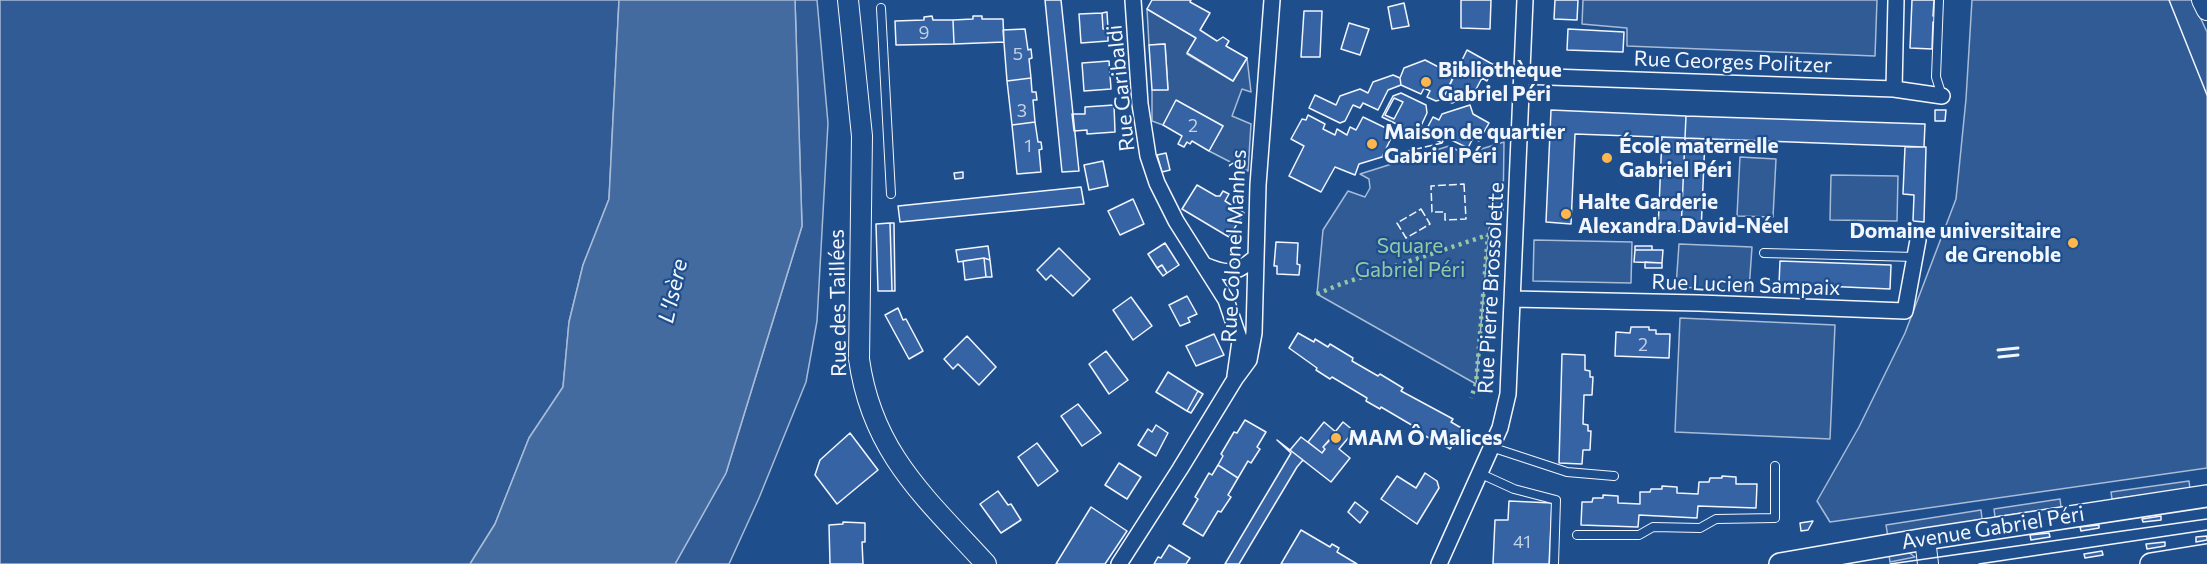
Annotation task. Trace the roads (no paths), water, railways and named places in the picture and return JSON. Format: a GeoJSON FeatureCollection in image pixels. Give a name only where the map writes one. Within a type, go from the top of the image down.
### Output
{"type":"FeatureCollection","features":[{"type":"Feature","properties":{"kind":"main road","name":"Avenue Gabriel Péri"},"geometry":{"type":"LineString","coordinates":[[1780,564],[1924,539],[2207,496]]}},
{"type":"Feature","properties":{"kind":"main road"},"geometry":{"type":"LineString","coordinates":[[2151,564],[2207,555]]}},
{"type":"Feature","properties":{"kind":"street","name":"Rue des Taillées"},"geometry":{"type":"LineString","coordinates":[[848,0],[862,136],[860,359],[864,390],[882,438],[906,477],[986,564]]}},
{"type":"Feature","properties":{"kind":"street","name":"Rue Garibaldi"},"geometry":{"type":"LineString","coordinates":[[1133,0],[1140,104],[1148,156],[1156,183],[1176,221],[1226,300],[1240,341],[1235,379]]}},
{"type":"Feature","properties":{"kind":"street","name":"Rue Colonel Manhès"},"geometry":{"type":"LineString","coordinates":[[1119,564],[1249,360],[1252,342],[1263,106],[1272,0]]}},
{"type":"Feature","properties":{"kind":"street","name":"Rue Pierre Brossolette"},"geometry":{"type":"LineString","coordinates":[[1439,564],[1500,428],[1508,394],[1525,0]]}},
{"type":"Feature","properties":{"kind":"street"},"geometry":{"type":"LineString","coordinates":[[1894,89],[1896,0]]}},
{"type":"Feature","properties":{"kind":"street"},"geometry":{"type":"LineString","coordinates":[[2202,0],[2207,10]]}},
{"type":"Feature","properties":{"kind":"street","name":"Rue Georges Politzer"},"geometry":{"type":"LineString","coordinates":[[1522,76],[1894,89],[1942,96]]}},
{"type":"Feature","properties":{"kind":"street","name":"Rue Lucien Sampaix"},"geometry":{"type":"LineString","coordinates":[[1513,299],[1905,311],[1918,240]]}},
{"type":"Feature","properties":{"kind":"street"},"geometry":{"type":"LineString","coordinates":[[1204,265],[1224,273],[1242,268],[1255,258]]}},
{"type":"Feature","properties":{"kind":"street"},"geometry":{"type":"LineString","coordinates":[[1924,539],[1929,564]]}},
{"type":"Feature","properties":{"kind":"lane"},"geometry":{"type":"LineString","coordinates":[[1939,0],[1936,77],[1942,96]]}},
{"type":"Feature","properties":{"kind":"lane"},"geometry":{"type":"LineString","coordinates":[[881,8],[891,194]]}},
{"type":"Feature","properties":{"kind":"lane"},"geometry":{"type":"LineString","coordinates":[[1764,254],[1915,257]]}},
{"type":"Feature","properties":{"kind":"lane"},"geometry":{"type":"LineString","coordinates":[[1491,447],[1567,472],[1614,477]]}},
{"type":"Feature","properties":{"kind":"lane"},"geometry":{"type":"LineString","coordinates":[[1577,535],[1639,535],[1653,527],[1700,528],[1716,519],[1775,518],[1775,466]]}},
{"type":"Feature","properties":{"kind":"lane"},"geometry":{"type":"LineString","coordinates":[[1479,473],[1514,489],[1556,500],[1554,564]]}},
{"type":"Feature","properties":{"kind":"water","name":"L'Isère"},"geometry":{"type":"Polygon","coordinates":[[[619,0],[795,0],[802,226],[726,473],[675,564],[470,564],[495,524],[529,438],[563,387],[569,322],[583,265],[609,199],[619,0]]]}},
{"type":"Feature","properties":{"kind":"tram line"},"geometry":{"type":"LineString","coordinates":[[2169,0],[2207,95]]}},
{"type":"Feature","properties":{"kind":"tram line"},"geometry":{"type":"LineString","coordinates":[[1890,564],[2207,519]]}},
{"type":"Feature","properties":{"kind":"tram line"},"geometry":{"type":"LineString","coordinates":[[1979,564],[2207,530]]}},
{"type":"Feature","properties":{"kind":"place","name":"Bibliothèque Gabriel Péri"},"geometry":{"type":"Point","coordinates":[1426,82]}},
{"type":"Feature","properties":{"kind":"place","name":"Maison de quartier Gabriel Péri"},"geometry":{"type":"Point","coordinates":[1372,144]}},
{"type":"Feature","properties":{"kind":"place","name":"École maternelle Gabriel Péri"},"geometry":{"type":"Point","coordinates":[1607,158]}},
{"type":"Feature","properties":{"kind":"place","name":"Halte Garderie Alexandra David-Néel"},"geometry":{"type":"Point","coordinates":[1566,214]}},
{"type":"Feature","properties":{"kind":"place","name":"Domaine universitaire de Grenoble"},"geometry":{"type":"Point","coordinates":[2073,243]}},
{"type":"Feature","properties":{"kind":"place","name":"MAM Ô Malices"},"geometry":{"type":"Point","coordinates":[1336,438]}},
{"type":"Feature","properties":{"kind":"park label","name":"Square Gabriel Péri"},"geometry":{"type":"Point","coordinates":[1410,258]}}]}
